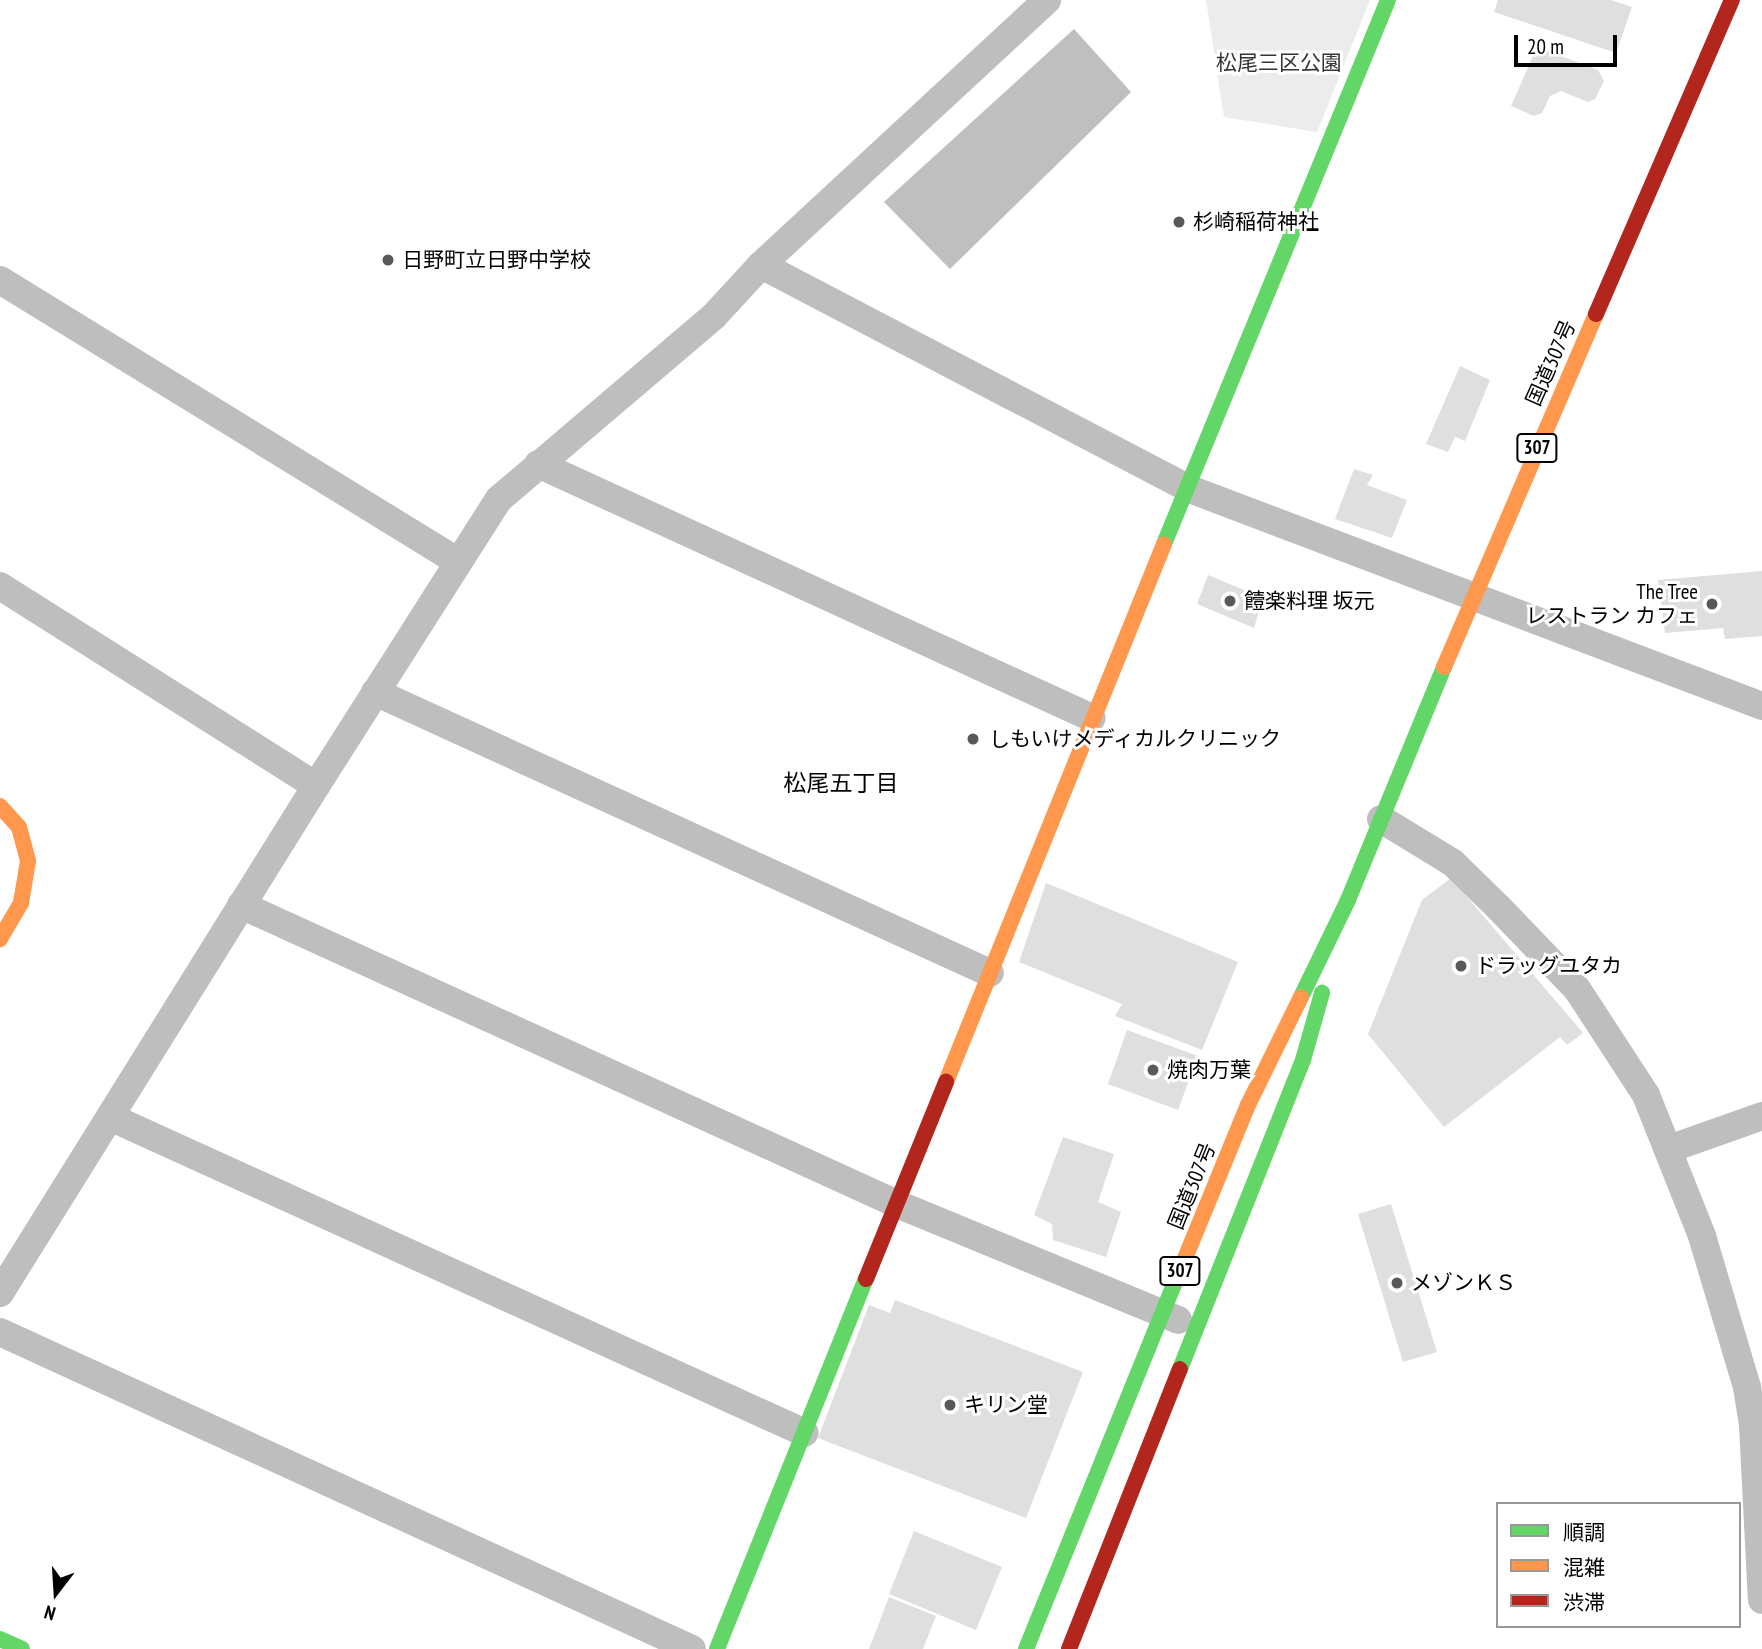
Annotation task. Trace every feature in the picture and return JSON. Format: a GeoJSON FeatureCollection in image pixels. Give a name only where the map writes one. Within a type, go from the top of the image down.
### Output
{"type":"FeatureCollection","features":[{"type":"Feature","properties":{"kind":"main road"},"geometry":{"type":"LineString","coordinates":[[717,1649],[1093,718],[1388,0]]}},
{"type":"Feature","properties":{"kind":"main road","name":"国道307号"},"geometry":{"type":"LineString","coordinates":[[1026,1649],[1248,1105],[1348,900],[1473,596],[1732,0]]}},
{"type":"Feature","properties":{"kind":"main road"},"geometry":{"type":"LineString","coordinates":[[0,806],[19,827],[28,861],[21,903],[0,939]]}},
{"type":"Feature","properties":{"kind":"main road","name":"国道307号"},"geometry":{"type":"LineString","coordinates":[[1069,1649],[1303,1060],[1348,900]]}},
{"type":"Feature","properties":{"kind":"main road"},"geometry":{"type":"LineString","coordinates":[[0,1639],[22,1649]]}},
{"type":"Feature","properties":{"kind":"street"},"geometry":{"type":"LineString","coordinates":[[0,1293],[457,561],[499,499],[715,316],[761,265],[1047,0]]}},
{"type":"Feature","properties":{"kind":"street"},"geometry":{"type":"LineString","coordinates":[[761,265],[1187,488],[1762,706]]}},
{"type":"Feature","properties":{"kind":"street"},"geometry":{"type":"LineString","coordinates":[[0,280],[457,561]]}},
{"type":"Feature","properties":{"kind":"street"},"geometry":{"type":"LineString","coordinates":[[538,464],[1093,718]]}},
{"type":"Feature","properties":{"kind":"street"},"geometry":{"type":"LineString","coordinates":[[0,586],[316,786]]}},
{"type":"Feature","properties":{"kind":"street"},"geometry":{"type":"LineString","coordinates":[[375,692],[990,973]]}},
{"type":"Feature","properties":{"kind":"street"},"geometry":{"type":"LineString","coordinates":[[1381,819],[1453,863],[1577,989],[1646,1095],[1702,1236],[1747,1387],[1753,1425],[1762,1600]]}},
{"type":"Feature","properties":{"kind":"street"},"geometry":{"type":"LineString","coordinates":[[241,905],[897,1203],[1197,1328]]}},
{"type":"Feature","properties":{"kind":"street"},"geometry":{"type":"LineString","coordinates":[[1669,1149],[1762,1116]]}},
{"type":"Feature","properties":{"kind":"street"},"geometry":{"type":"LineString","coordinates":[[110,1117],[805,1433]]}},
{"type":"Feature","properties":{"kind":"street"},"geometry":{"type":"LineString","coordinates":[[0,1332],[692,1649]]}},
{"type":"Feature","properties":{"kind":"green space","name":"松尾三区公園"},"geometry":{"type":"Polygon","coordinates":[[[1206,0],[1370,0],[1317,132],[1224,117],[1206,0]]]}},
{"type":"Feature","properties":{"kind":"shaded area"},"geometry":{"type":"Polygon","coordinates":[[[1074,29],[1131,92],[950,269],[884,202],[1074,29]]]}},
{"type":"Feature","properties":{"kind":"building"},"geometry":{"type":"Polygon","coordinates":[[[1498,0],[1611,0],[1632,7],[1616,53],[1494,12],[1498,0]]]}},
{"type":"Feature","properties":{"kind":"building"},"geometry":{"type":"Polygon","coordinates":[[[1537,47],[1598,70],[1604,81],[1595,99],[1588,102],[1561,91],[1550,96],[1542,113],[1534,116],[1511,106],[1537,47]]]}},
{"type":"Feature","properties":{"kind":"building"},"geometry":{"type":"Polygon","coordinates":[[[1460,366],[1490,380],[1465,441],[1455,437],[1448,452],[1426,444],[1460,366]]]}},
{"type":"Feature","properties":{"kind":"building"},"geometry":{"type":"Polygon","coordinates":[[[1354,469],[1373,475],[1367,485],[1407,500],[1392,538],[1335,519],[1354,469]]]}},
{"type":"Feature","properties":{"kind":"building","name":"The Tree レストラン カフェ"},"geometry":{"type":"Polygon","coordinates":[[[1762,571],[1762,636],[1725,639],[1723,628],[1665,633],[1658,580],[1762,571]]]}},
{"type":"Feature","properties":{"kind":"building","name":"饐楽料理 坂元"},"geometry":{"type":"Polygon","coordinates":[[[1208,575],[1263,598],[1254,628],[1197,604],[1208,575]]]}},
{"type":"Feature","properties":{"kind":"building","name":"ドラッグユタカ"},"geometry":{"type":"Polygon","coordinates":[[[1451,878],[1583,1033],[1567,1045],[1560,1037],[1444,1127],[1368,1034],[1422,900],[1451,878]]]}},
{"type":"Feature","properties":{"kind":"building"},"geometry":{"type":"Polygon","coordinates":[[[1046,883],[1238,962],[1202,1050],[1115,1016],[1122,1004],[1019,962],[1046,883]]]}},
{"type":"Feature","properties":{"kind":"building","name":"焼肉万葉"},"geometry":{"type":"Polygon","coordinates":[[[1127,1030],[1198,1056],[1178,1110],[1108,1084],[1127,1030]]]}},
{"type":"Feature","properties":{"kind":"building"},"geometry":{"type":"Polygon","coordinates":[[[1063,1137],[1114,1154],[1098,1202],[1121,1212],[1106,1257],[1053,1240],[1052,1224],[1034,1215],[1063,1137]]]}},
{"type":"Feature","properties":{"kind":"building","name":"メゾンＫＳ"},"geometry":{"type":"Polygon","coordinates":[[[1391,1204],[1437,1352],[1403,1362],[1358,1214],[1391,1204]]]}},
{"type":"Feature","properties":{"kind":"building","name":"キリン堂"},"geometry":{"type":"Polygon","coordinates":[[[895,1300],[1083,1372],[1026,1518],[818,1438],[869,1305],[890,1313],[895,1300]]]}},
{"type":"Feature","properties":{"kind":"building"},"geometry":{"type":"Polygon","coordinates":[[[914,1531],[1002,1567],[976,1630],[889,1594],[914,1531]]]}},
{"type":"Feature","properties":{"kind":"building"},"geometry":{"type":"Polygon","coordinates":[[[889,1597],[936,1616],[923,1649],[869,1649],[889,1597]]]}},
{"type":"Feature","properties":{"kind":"traffic: fast"},"geometry":{"type":"LineString","coordinates":[[1164,544],[1388,0]]}},
{"type":"Feature","properties":{"kind":"traffic: fast"},"geometry":{"type":"LineString","coordinates":[[1301,997],[1348,900],[1444,667]]}},
{"type":"Feature","properties":{"kind":"traffic: fast"},"geometry":{"type":"LineString","coordinates":[[1180,1369],[1303,1060],[1322,993]]}},
{"type":"Feature","properties":{"kind":"traffic: fast"},"geometry":{"type":"LineString","coordinates":[[1026,1649],[1179,1273]]}},
{"type":"Feature","properties":{"kind":"traffic: fast"},"geometry":{"type":"LineString","coordinates":[[717,1649],[866,1279]]}},
{"type":"Feature","properties":{"kind":"traffic: fast"},"geometry":{"type":"LineString","coordinates":[[0,1639],[22,1649]]}},
{"type":"Feature","properties":{"kind":"traffic: slow"},"geometry":{"type":"LineString","coordinates":[[1444,667],[1596,314]]}},
{"type":"Feature","properties":{"kind":"traffic: slow"},"geometry":{"type":"LineString","coordinates":[[946,1082],[1164,544]]}},
{"type":"Feature","properties":{"kind":"traffic: slow"},"geometry":{"type":"LineString","coordinates":[[0,806],[19,827],[28,861],[21,903],[0,939]]}},
{"type":"Feature","properties":{"kind":"traffic: slow"},"geometry":{"type":"LineString","coordinates":[[1179,1273],[1248,1105],[1301,997]]}},
{"type":"Feature","properties":{"kind":"traffic: jam"},"geometry":{"type":"LineString","coordinates":[[1596,314],[1732,0]]}},
{"type":"Feature","properties":{"kind":"traffic: jam"},"geometry":{"type":"LineString","coordinates":[[866,1279],[946,1082]]}},
{"type":"Feature","properties":{"kind":"traffic: jam"},"geometry":{"type":"LineString","coordinates":[[1069,1649],[1180,1369]]}},
{"type":"Feature","properties":{"kind":"place","name":"杉崎稲荷神社"},"geometry":{"type":"Point","coordinates":[1179,222]}},
{"type":"Feature","properties":{"kind":"place","name":"日野町立日野中学校"},"geometry":{"type":"Point","coordinates":[388,260]}},
{"type":"Feature","properties":{"kind":"place","name":"饐楽料理 坂元"},"geometry":{"type":"Point","coordinates":[1230,601]}},
{"type":"Feature","properties":{"kind":"place","name":"The Tree レストラン カフェ"},"geometry":{"type":"Point","coordinates":[1712,604]}},
{"type":"Feature","properties":{"kind":"place","name":"しもいけメディカルクリニック"},"geometry":{"type":"Point","coordinates":[973,739]}},
{"type":"Feature","properties":{"kind":"place","name":"ドラッグユタカ"},"geometry":{"type":"Point","coordinates":[1461,966]}},
{"type":"Feature","properties":{"kind":"place","name":"焼肉万葉"},"geometry":{"type":"Point","coordinates":[1153,1070]}},
{"type":"Feature","properties":{"kind":"place","name":"メゾンＫＳ"},"geometry":{"type":"Point","coordinates":[1397,1283]}},
{"type":"Feature","properties":{"kind":"place","name":"キリン堂"},"geometry":{"type":"Point","coordinates":[950,1405]}},
{"type":"Feature","properties":{"kind":"district","name":"松尾五丁目"},"geometry":{"type":"Point","coordinates":[841,783]}}]}
